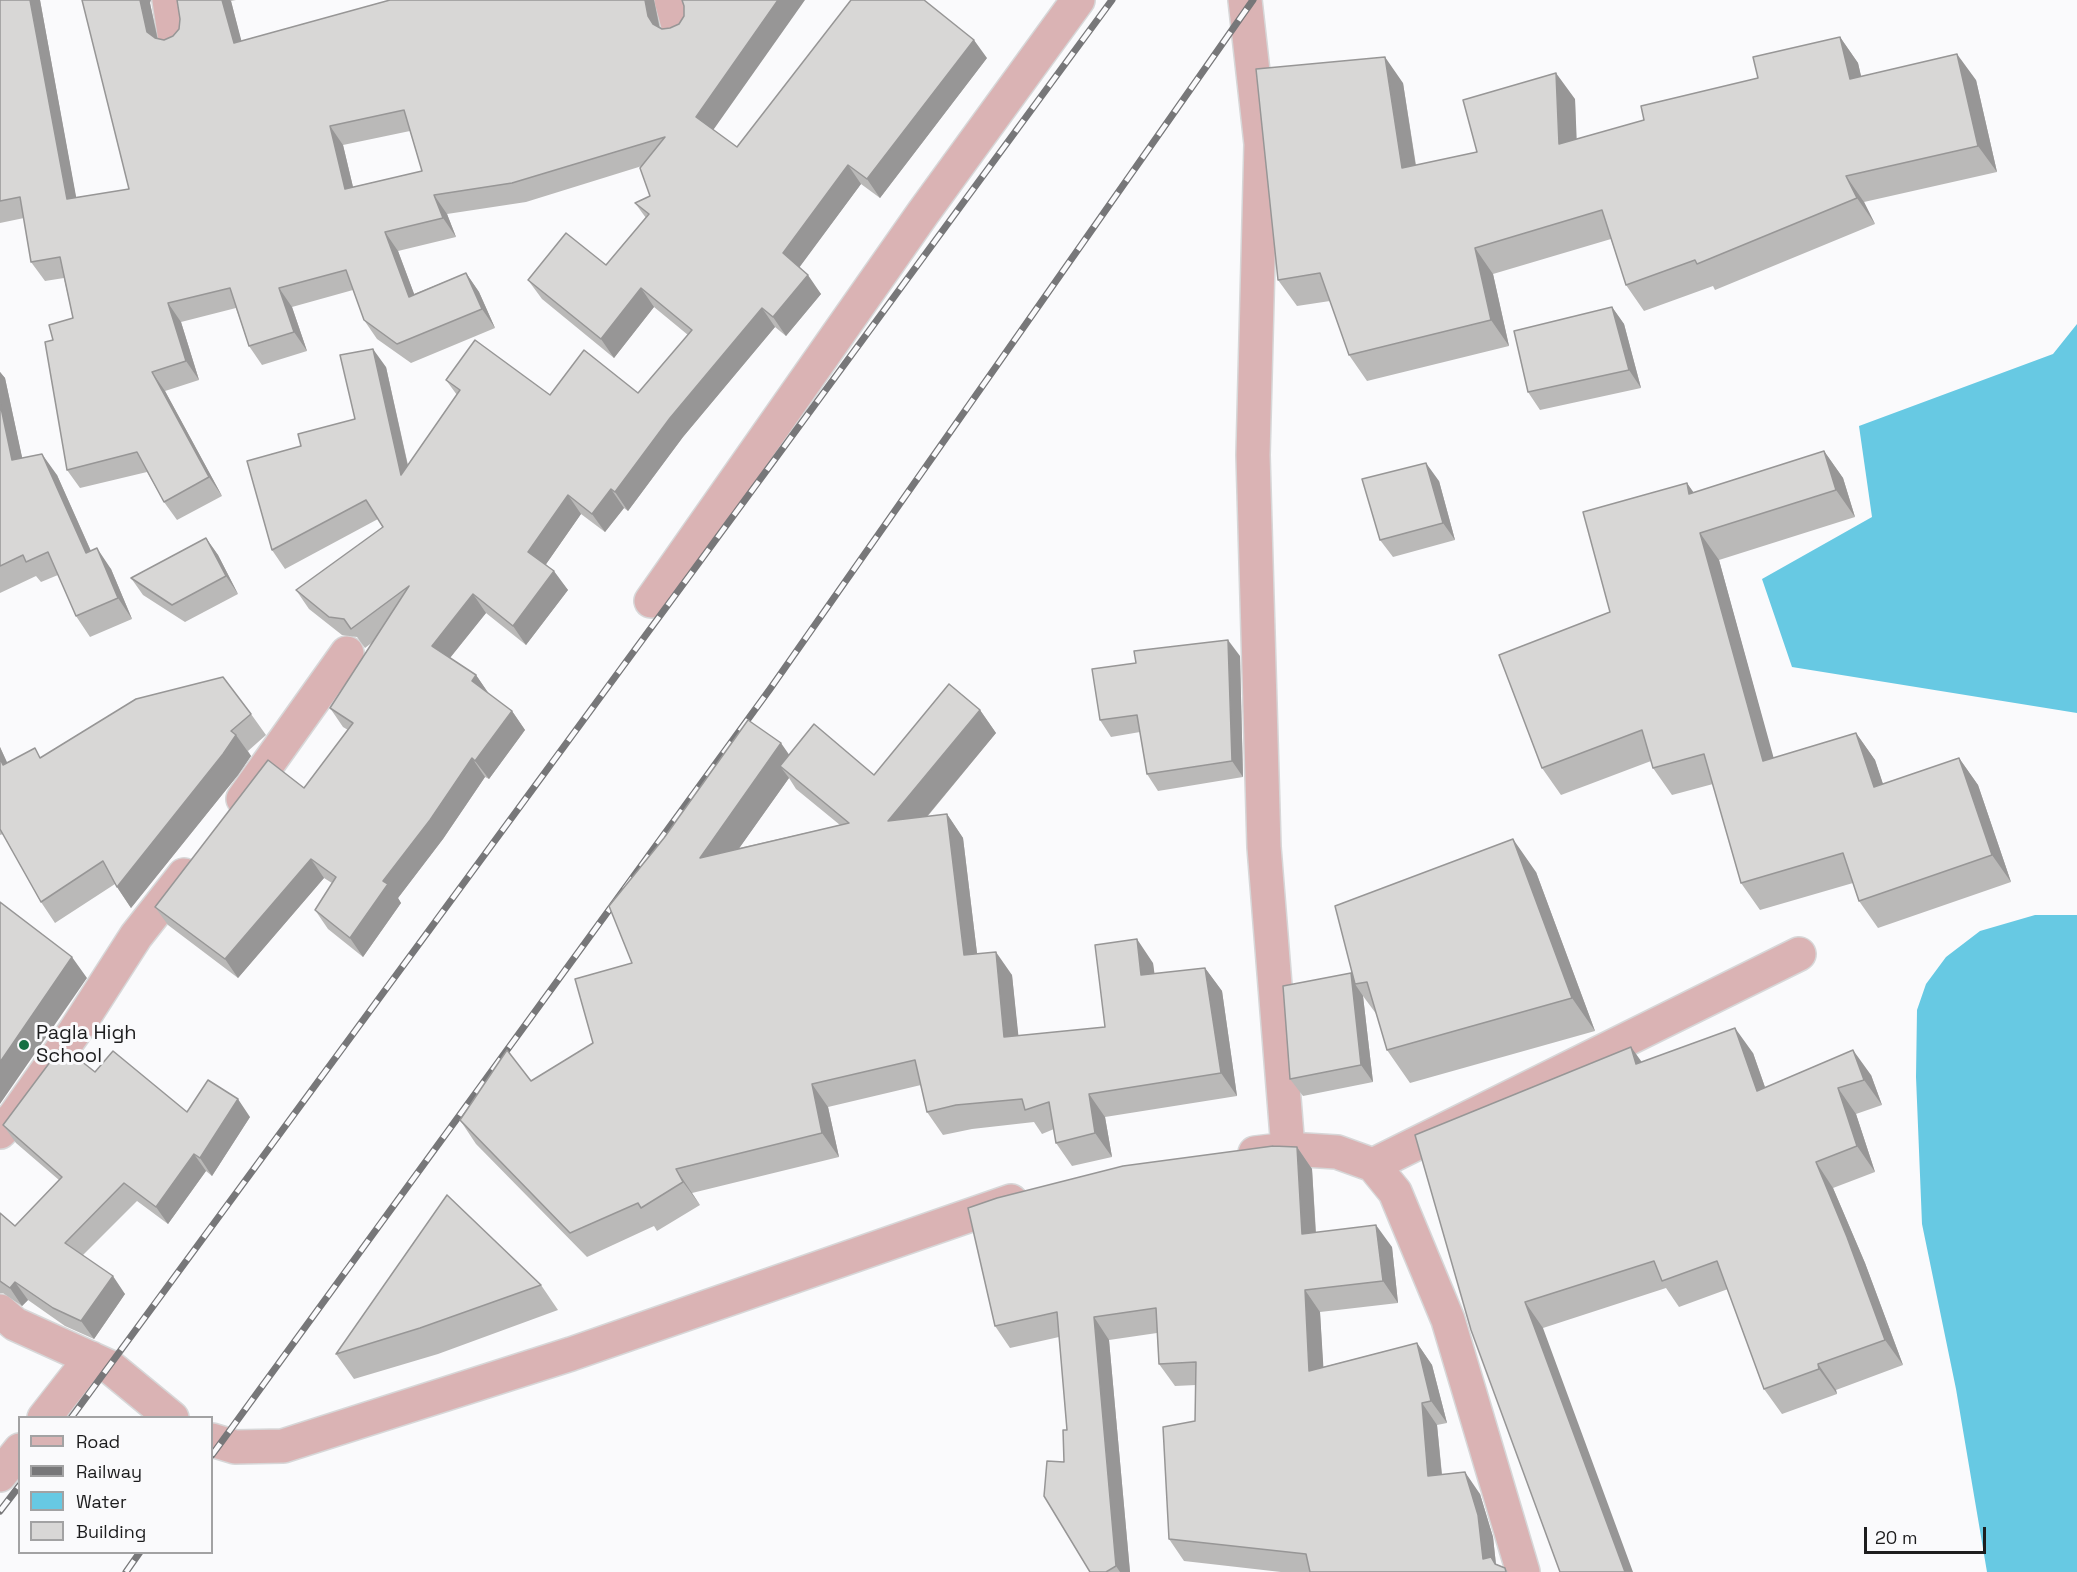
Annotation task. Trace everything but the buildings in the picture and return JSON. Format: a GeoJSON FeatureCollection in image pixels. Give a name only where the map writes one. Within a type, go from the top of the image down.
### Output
{"type":"FeatureCollection","features":[{"type":"Feature","properties":{"kind":"street"},"geometry":{"type":"LineString","coordinates":[[169,0],[175,40]]}},
{"type":"Feature","properties":{"kind":"street"},"geometry":{"type":"LineString","coordinates":[[651,601],[923,213],[1078,0]]}},
{"type":"Feature","properties":{"kind":"street"},"geometry":{"type":"LineString","coordinates":[[1245,0],[1261,144],[1252,455],[1264,847],[1288,1149]]}},
{"type":"Feature","properties":{"kind":"street"},"geometry":{"type":"LineString","coordinates":[[224,824],[347,653]]}},
{"type":"Feature","properties":{"kind":"street"},"geometry":{"type":"LineString","coordinates":[[0,1132],[14,1117],[75,1031],[136,936],[202,852]]}},
{"type":"Feature","properties":{"kind":"street"},"geometry":{"type":"LineString","coordinates":[[1373,1165],[1799,954]]}},
{"type":"Feature","properties":{"kind":"street"},"geometry":{"type":"LineString","coordinates":[[1222,1157],[1288,1149],[1337,1152],[1373,1165],[1395,1192],[1448,1320],[1523,1572]]}},
{"type":"Feature","properties":{"kind":"street"},"geometry":{"type":"LineString","coordinates":[[213,1440],[235,1447],[283,1446],[571,1354],[1007,1202],[1039,1194]]}},
{"type":"Feature","properties":{"kind":"street"},"geometry":{"type":"LineString","coordinates":[[0,1311],[15,1324],[110,1366],[170,1416]]}},
{"type":"Feature","properties":{"kind":"street"},"geometry":{"type":"LineString","coordinates":[[47,1416],[91,1358]]}},
{"type":"Feature","properties":{"kind":"street"},"geometry":{"type":"LineString","coordinates":[[0,1475],[18,1452]]}},
{"type":"Feature","properties":{"kind":"water"},"geometry":{"type":"Polygon","coordinates":[[[2077,324],[2077,713],[1792,667],[1762,579],[1872,517],[1859,426],[2053,354],[2077,324]]]}},
{"type":"Feature","properties":{"kind":"water"},"geometry":{"type":"Polygon","coordinates":[[[2035,915],[2077,915],[2077,1572],[1987,1572],[1956,1389],[1922,1224],[1916,1077],[1917,1010],[1926,984],[1946,957],[1980,931],[2035,915]]]}},
{"type":"Feature","properties":{"kind":"railway"},"geometry":{"type":"LineString","coordinates":[[72,1416],[1112,0]]}},
{"type":"Feature","properties":{"kind":"railway"},"geometry":{"type":"LineString","coordinates":[[213,1454],[770,689],[1253,0]]}},
{"type":"Feature","properties":{"kind":"railway"},"geometry":{"type":"LineString","coordinates":[[0,1511],[18,1488]]}},
{"type":"Feature","properties":{"kind":"railway"},"geometry":{"type":"LineString","coordinates":[[126,1572],[139,1554]]}},
{"type":"Feature","properties":{"kind":"place","name":"Pagla High School"},"geometry":{"type":"Point","coordinates":[24,1045]}}]}
